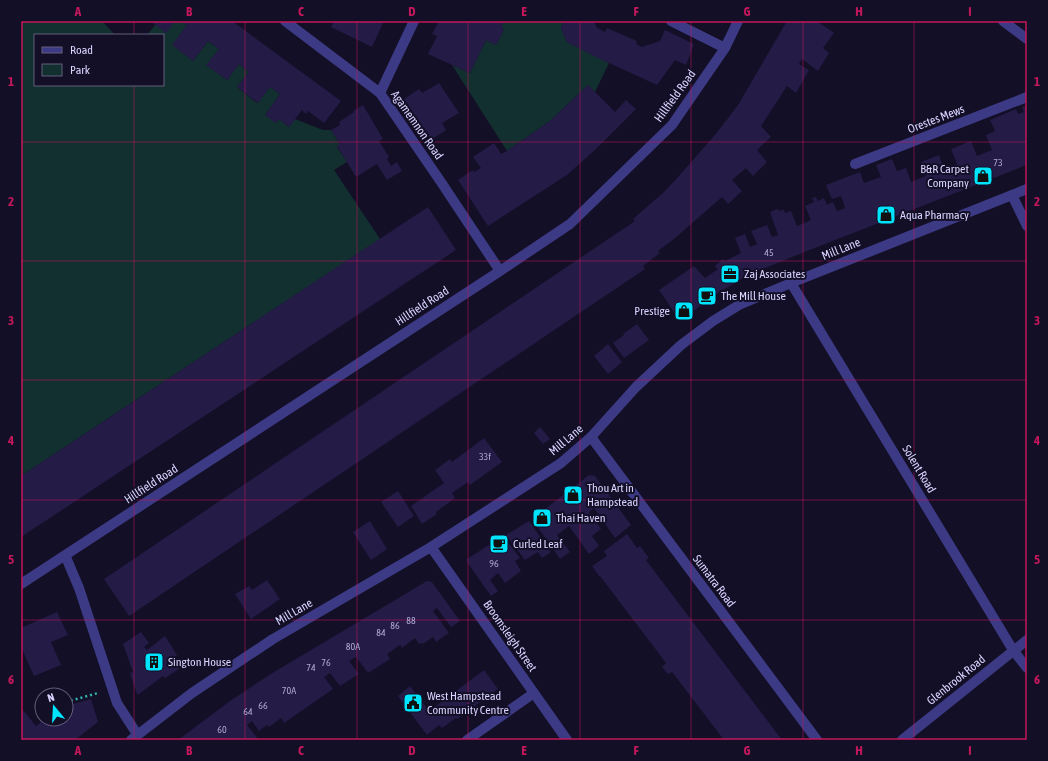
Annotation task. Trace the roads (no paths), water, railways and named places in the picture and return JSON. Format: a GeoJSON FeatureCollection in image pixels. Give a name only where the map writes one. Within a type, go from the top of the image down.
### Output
{"type":"FeatureCollection","features":[{"type":"Feature","properties":{"kind":"street","name":"Agamemnon Road"},"geometry":{"type":"LineString","coordinates":[[285,21],[380,93],[500,271]]}},
{"type":"Feature","properties":{"kind":"street"},"geometry":{"type":"LineString","coordinates":[[380,93],[414,21]]}},
{"type":"Feature","properties":{"kind":"street"},"geometry":{"type":"LineString","coordinates":[[671,21],[725,48]]}},
{"type":"Feature","properties":{"kind":"street","name":"Hillfield Road"},"geometry":{"type":"LineString","coordinates":[[21,584],[570,224],[672,125],[725,48],[738,21]]}},
{"type":"Feature","properties":{"kind":"street"},"geometry":{"type":"LineString","coordinates":[[1003,21],[1027,39]]}},
{"type":"Feature","properties":{"kind":"street","name":"Orestes Mews"},"geometry":{"type":"LineString","coordinates":[[855,164],[1027,97]]}},
{"type":"Feature","properties":{"kind":"street","name":"Mill Lane"},"geometry":{"type":"LineString","coordinates":[[134,737],[192,693],[273,639],[431,547],[561,463],[591,437],[636,387],[681,345],[713,321],[739,305],[1027,189]]}},
{"type":"Feature","properties":{"kind":"street"},"geometry":{"type":"LineString","coordinates":[[1012,195],[1027,226]]}},
{"type":"Feature","properties":{"kind":"street","name":"Solent Road"},"geometry":{"type":"LineString","coordinates":[[791,283],[1014,650],[1027,668]]}},
{"type":"Feature","properties":{"kind":"street","name":"Sumatra Road"},"geometry":{"type":"LineString","coordinates":[[591,437],[817,740]]}},
{"type":"Feature","properties":{"kind":"street","name":"Broomsleigh Street"},"geometry":{"type":"LineString","coordinates":[[431,547],[567,740]]}},
{"type":"Feature","properties":{"kind":"street"},"geometry":{"type":"LineString","coordinates":[[65,555],[79,588],[117,703],[134,737]]}},
{"type":"Feature","properties":{"kind":"street","name":"Glenbrook Road"},"geometry":{"type":"LineString","coordinates":[[902,740],[1027,640]]}},
{"type":"Feature","properties":{"kind":"street"},"geometry":{"type":"LineString","coordinates":[[467,740],[534,693]]}},
{"type":"Feature","properties":{"kind":"place","name":"B&R Carpet Company"},"geometry":{"type":"Point","coordinates":[983,176]}},
{"type":"Feature","properties":{"kind":"place","name":"Aqua Pharmacy"},"geometry":{"type":"Point","coordinates":[886,215]}},
{"type":"Feature","properties":{"kind":"place","name":"Zaj Associates"},"geometry":{"type":"Point","coordinates":[730,274]}},
{"type":"Feature","properties":{"kind":"place","name":"The Mill House"},"geometry":{"type":"Point","coordinates":[707,296]}},
{"type":"Feature","properties":{"kind":"place","name":"Prestige"},"geometry":{"type":"Point","coordinates":[684,311]}},
{"type":"Feature","properties":{"kind":"place","name":"Thou Art in Hampstead"},"geometry":{"type":"Point","coordinates":[573,495]}},
{"type":"Feature","properties":{"kind":"place","name":"Thai Haven"},"geometry":{"type":"Point","coordinates":[542,518]}},
{"type":"Feature","properties":{"kind":"place","name":"Curled Leaf"},"geometry":{"type":"Point","coordinates":[499,544]}},
{"type":"Feature","properties":{"kind":"place","name":"Sington House"},"geometry":{"type":"Point","coordinates":[154,662]}},
{"type":"Feature","properties":{"kind":"place","name":"West Hampstead Community Centre"},"geometry":{"type":"Point","coordinates":[413,703]}}]}
